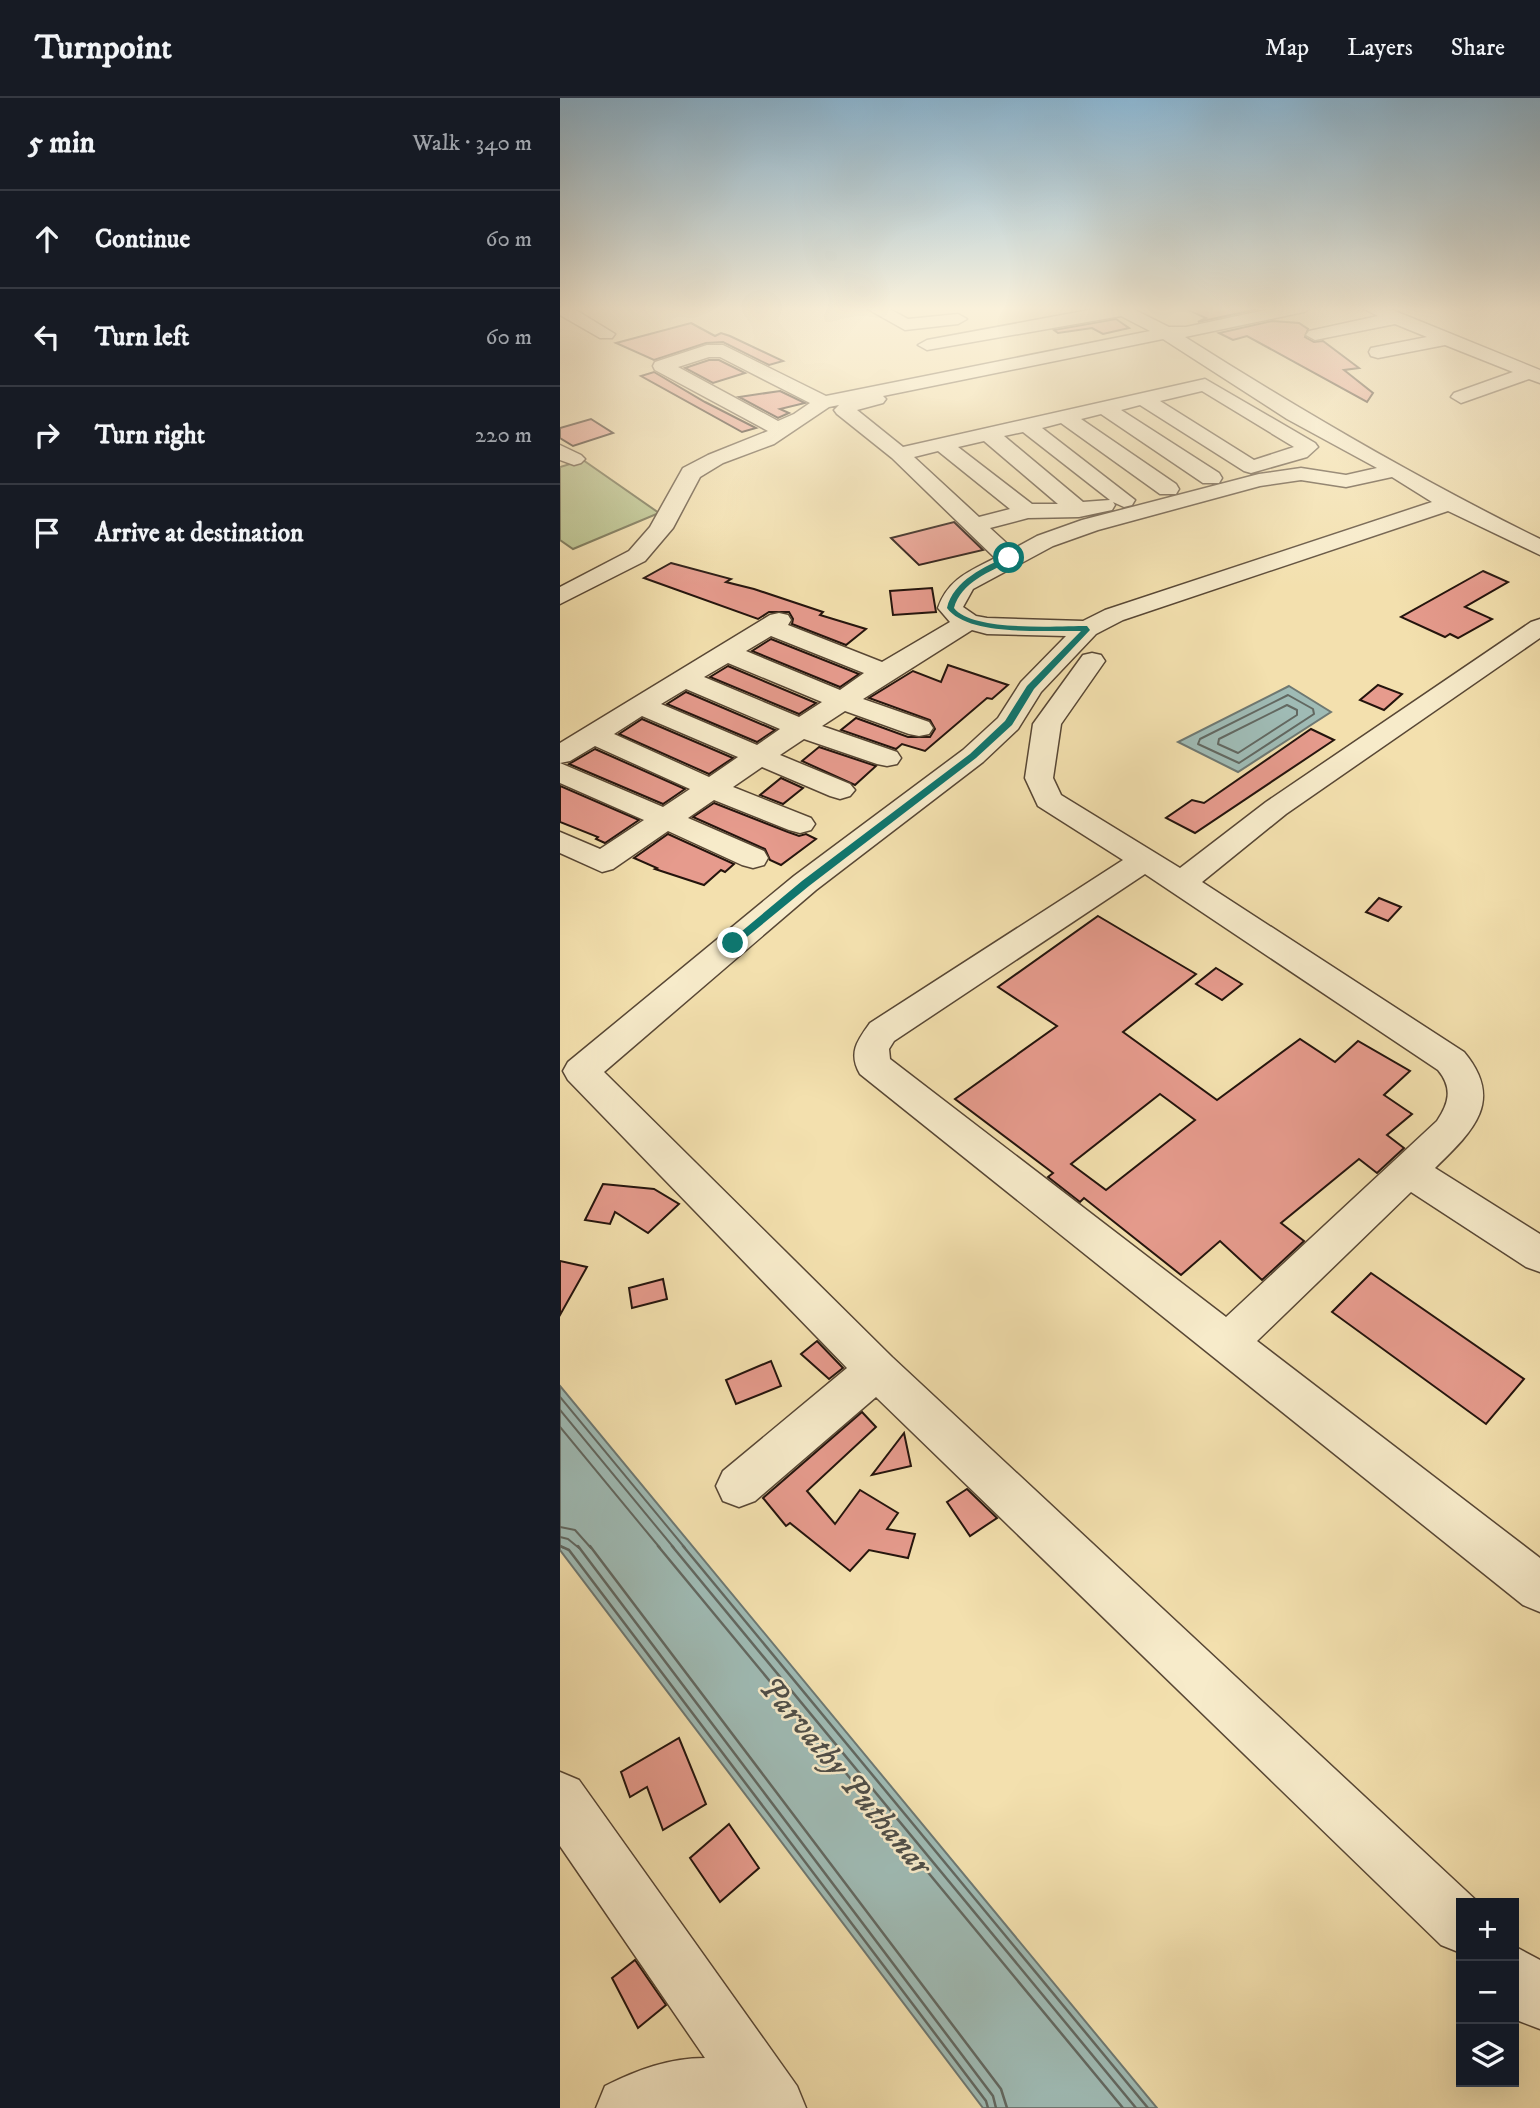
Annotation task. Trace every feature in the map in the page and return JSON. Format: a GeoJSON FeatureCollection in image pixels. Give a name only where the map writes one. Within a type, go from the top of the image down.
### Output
{"type":"FeatureCollection","features":[{"type":"Feature","properties":{"kind":"street"},"geometry":{"type":"LineString","coordinates":[[726,401],[770,425],[790,425]]}},
{"type":"Feature","properties":{"kind":"street"},"geometry":{"type":"LineString","coordinates":[[560,597],[637,556],[648,547],[661,530],[691,473],[699,467],[729,452],[768,441],[823,402],[829,401]]}},
{"type":"Feature","properties":{"kind":"street"},"geometry":{"type":"LineString","coordinates":[[871,401],[844,410],[899,454],[1009,558]]}},
{"type":"Feature","properties":{"kind":"street"},"geometry":{"type":"LineString","coordinates":[[899,454],[1130,401]]}},
{"type":"Feature","properties":{"kind":"street"},"geometry":{"type":"LineString","coordinates":[[1146,401],[1251,467]]}},
{"type":"Feature","properties":{"kind":"street"},"geometry":{"type":"LineString","coordinates":[[1207,401],[1251,436]]}},
{"type":"Feature","properties":{"kind":"street"},"geometry":{"type":"LineString","coordinates":[[974,525],[1027,512],[1079,510],[1125,500],[1300,453],[1308,447],[1231,401]]}},
{"type":"Feature","properties":{"kind":"street"},"geometry":{"type":"LineString","coordinates":[[1272,401],[1450,503],[1540,548]]}},
{"type":"Feature","properties":{"kind":"street"},"geometry":{"type":"LineString","coordinates":[[1103,407],[1211,478]]}},
{"type":"Feature","properties":{"kind":"street"},"geometry":{"type":"LineString","coordinates":[[1064,416],[1168,489]]}},
{"type":"Feature","properties":{"kind":"street"},"geometry":{"type":"LineString","coordinates":[[1026,425],[1125,500]]}},
{"type":"Feature","properties":{"kind":"street"},"geometry":{"type":"LineString","coordinates":[[987,433],[1079,510]]}},
{"type":"Feature","properties":{"kind":"street"},"geometry":{"type":"LineString","coordinates":[[940,443],[1027,512]]}},
{"type":"Feature","properties":{"kind":"street"},"geometry":{"type":"LineString","coordinates":[[1089,645],[968,622],[950,608],[954,596],[964,584],[1045,541],[1090,526],[1259,480],[1301,474],[1346,481],[1395,470]]}},
{"type":"Feature","properties":{"kind":"street"},"geometry":{"type":"LineString","coordinates":[[1346,481],[1376,499]]}},
{"type":"Feature","properties":{"kind":"street"},"geometry":{"type":"LineString","coordinates":[[1227,1343],[1450,1131],[1468,1098],[1467,1086],[1461,1072],[1451,1061],[1182,882],[1048,800],[1039,778],[1047,724],[1089,645],[1114,615],[1450,503]]}},
{"type":"Feature","properties":{"kind":"street"},"geometry":{"type":"LineString","coordinates":[[560,841],[602,862],[884,673],[968,622]]}},
{"type":"Feature","properties":{"kind":"street"},"geometry":{"type":"LineString","coordinates":[[560,755],[775,623],[884,673]]}},
{"type":"Feature","properties":{"kind":"street"},"geometry":{"type":"LineString","coordinates":[[1182,882],[1276,807],[1540,627]]}},
{"type":"Feature","properties":{"kind":"street"},"geometry":{"type":"LineString","coordinates":[[1089,645],[1030,688],[1009,723],[973,756],[805,883],[581,1071],[877,1370],[1456,1920]]}},
{"type":"Feature","properties":{"kind":"street"},"geometry":{"type":"LineString","coordinates":[[725,652],[844,701],[919,728]]}},
{"type":"Feature","properties":{"kind":"street"},"geometry":{"type":"LineString","coordinates":[[683,678],[803,729],[887,758]]}},
{"type":"Feature","properties":{"kind":"street"},"geometry":{"type":"LineString","coordinates":[[639,705],[840,790]]}},
{"type":"Feature","properties":{"kind":"street"},"geometry":{"type":"LineString","coordinates":[[592,734],[713,789],[800,824]]}},
{"type":"Feature","properties":{"kind":"street"},"geometry":{"type":"LineString","coordinates":[[560,772],[752,858]]}},
{"type":"Feature","properties":{"kind":"street"},"geometry":{"type":"LineString","coordinates":[[1146,859],[890,1026],[875,1040],[870,1056],[873,1065],[1540,1588]]}},
{"type":"Feature","properties":{"kind":"street"},"geometry":{"type":"LineString","coordinates":[[1408,1170],[1540,1255]]}},
{"type":"Feature","properties":{"kind":"street"},"geometry":{"type":"LineString","coordinates":[[739,1486],[877,1370]]}},
{"type":"Feature","properties":{"kind":"street"},"geometry":{"type":"LineString","coordinates":[[560,1798],[775,2108]]}},
{"type":"Feature","properties":{"kind":"street"},"geometry":{"type":"LineString","coordinates":[[1519,1980],[1540,2000]]}},
{"type":"Feature","properties":{"kind":"street"},"geometry":{"type":"LineString","coordinates":[[627,2108],[647,2096],[675,2090],[706,2089],[740,2098],[750,2108]]}},
{"type":"Feature","properties":{"kind":"green space"},"geometry":{"type":"Polygon","coordinates":[[[583,460],[659,513],[573,549],[560,540],[560,467],[583,460]]]}},
{"type":"Feature","properties":{"kind":"water"},"geometry":{"type":"Polygon","coordinates":[[[1289,686],[1331,712],[1238,772],[1178,742],[1289,686]]]}},
{"type":"Feature","properties":{"kind":"water","name":"Parvathy Puthanar"},"geometry":{"type":"Polygon","coordinates":[[[560,1386],[1157,2108],[983,2108],[560,1550],[560,1386]]]}},
{"type":"Feature","properties":{"kind":"building"},"geometry":{"type":"Polygon","coordinates":[[[686,401],[703,401],[756,428],[742,432],[686,401]]]}},
{"type":"Feature","properties":{"kind":"building"},"geometry":{"type":"Polygon","coordinates":[[[746,401],[805,403],[780,409],[789,413],[778,418],[746,401]]]}},
{"type":"Feature","properties":{"kind":"building"},"geometry":{"type":"Polygon","coordinates":[[[591,419],[613,433],[573,446],[560,438],[560,428],[591,419]]]}},
{"type":"Feature","properties":{"kind":"building"},"geometry":{"type":"Polygon","coordinates":[[[954,522],[983,550],[919,565],[891,538],[954,522]]]}},
{"type":"Feature","properties":{"kind":"building"},"geometry":{"type":"Polygon","coordinates":[[[671,563],[731,579],[726,582],[823,612],[820,615],[866,629],[846,645],[792,624],[793,619],[789,612],[769,612],[758,619],[644,578],[671,563]]]}},
{"type":"Feature","properties":{"kind":"building"},"geometry":{"type":"Polygon","coordinates":[[[1483,571],[1508,582],[1465,607],[1492,619],[1458,638],[1450,634],[1445,637],[1401,617],[1483,571]]]}},
{"type":"Feature","properties":{"kind":"building"},"geometry":{"type":"Polygon","coordinates":[[[932,588],[936,612],[893,615],[890,591],[932,588]]]}},
{"type":"Feature","properties":{"kind":"building"},"geometry":{"type":"Polygon","coordinates":[[[771,639],[859,674],[840,687],[752,651],[771,639]]]}},
{"type":"Feature","properties":{"kind":"building"},"geometry":{"type":"Polygon","coordinates":[[[948,665],[1008,685],[992,699],[987,698],[925,751],[902,744],[896,749],[841,730],[856,718],[908,737],[930,737],[935,729],[930,720],[869,698],[913,671],[941,682],[948,665]]]}},
{"type":"Feature","properties":{"kind":"building"},"geometry":{"type":"Polygon","coordinates":[[[728,666],[816,703],[799,714],[710,677],[728,666]]]}},
{"type":"Feature","properties":{"kind":"building"},"geometry":{"type":"Polygon","coordinates":[[[1378,685],[1402,694],[1384,710],[1360,700],[1378,685]]]}},
{"type":"Feature","properties":{"kind":"building"},"geometry":{"type":"Polygon","coordinates":[[[686,692],[775,730],[757,742],[667,704],[686,692]]]}},
{"type":"Feature","properties":{"kind":"building"},"geometry":{"type":"Polygon","coordinates":[[[642,719],[733,758],[709,774],[619,734],[642,719]]]}},
{"type":"Feature","properties":{"kind":"building"},"geometry":{"type":"Polygon","coordinates":[[[1311,729],[1334,740],[1195,833],[1166,818],[1192,800],[1204,803],[1311,729]]]}},
{"type":"Feature","properties":{"kind":"building"},"geometry":{"type":"Polygon","coordinates":[[[819,747],[876,766],[855,785],[802,761],[819,747]]]}},
{"type":"Feature","properties":{"kind":"building"},"geometry":{"type":"Polygon","coordinates":[[[595,749],[685,789],[663,804],[569,764],[595,749]]]}},
{"type":"Feature","properties":{"kind":"building"},"geometry":{"type":"Polygon","coordinates":[[[781,778],[803,788],[783,804],[760,795],[781,778]]]}},
{"type":"Feature","properties":{"kind":"building"},"geometry":{"type":"Polygon","coordinates":[[[560,786],[639,820],[605,843],[596,839],[598,837],[560,822],[560,786]]]}},
{"type":"Feature","properties":{"kind":"building"},"geometry":{"type":"Polygon","coordinates":[[[714,803],[799,836],[806,834],[816,839],[781,865],[770,860],[765,849],[693,817],[714,803]]]}},
{"type":"Feature","properties":{"kind":"building"},"geometry":{"type":"Polygon","coordinates":[[[668,834],[734,864],[725,872],[721,870],[704,885],[655,869],[657,868],[634,858],[668,834]]]}},
{"type":"Feature","properties":{"kind":"building"},"geometry":{"type":"Polygon","coordinates":[[[1379,898],[1401,907],[1388,921],[1366,912],[1379,898]]]}},
{"type":"Feature","properties":{"kind":"building"},"geometry":{"type":"Polygon","coordinates":[[[1098,916],[1196,974],[1123,1032],[1217,1100],[1300,1039],[1335,1062],[1358,1041],[1410,1071],[1384,1095],[1412,1114],[1387,1135],[1404,1148],[1377,1173],[1359,1159],[1281,1223],[1304,1241],[1262,1280],[1220,1241],[1181,1275],[1084,1198],[1080,1202],[1048,1177],[1053,1173],[955,1099],[1057,1026],[998,987],[1098,916]],[[1160,1094],[1071,1164],[1106,1190],[1195,1120],[1160,1094]]]}},
{"type":"Feature","properties":{"kind":"building"},"geometry":{"type":"Polygon","coordinates":[[[1216,968],[1242,984],[1222,1000],[1196,984],[1216,968]]]}},
{"type":"Feature","properties":{"kind":"building"},"geometry":{"type":"Polygon","coordinates":[[[603,1184],[654,1189],[679,1204],[648,1233],[615,1212],[610,1224],[585,1220],[603,1184]]]}},
{"type":"Feature","properties":{"kind":"building"},"geometry":{"type":"Polygon","coordinates":[[[560,1261],[587,1267],[560,1315],[560,1261]]]}},
{"type":"Feature","properties":{"kind":"building"},"geometry":{"type":"Polygon","coordinates":[[[1371,1273],[1524,1379],[1486,1424],[1332,1312],[1371,1273]]]}},
{"type":"Feature","properties":{"kind":"building"},"geometry":{"type":"Polygon","coordinates":[[[663,1279],[667,1299],[632,1308],[629,1288],[663,1279]]]}},
{"type":"Feature","properties":{"kind":"building"},"geometry":{"type":"Polygon","coordinates":[[[817,1341],[843,1368],[829,1379],[801,1354],[817,1341]]]}},
{"type":"Feature","properties":{"kind":"building"},"geometry":{"type":"Polygon","coordinates":[[[771,1361],[781,1386],[736,1404],[726,1380],[771,1361]]]}},
{"type":"Feature","properties":{"kind":"building"},"geometry":{"type":"Polygon","coordinates":[[[862,1412],[876,1427],[807,1491],[835,1524],[860,1490],[898,1513],[887,1529],[915,1534],[908,1558],[869,1550],[850,1571],[790,1523],[786,1526],[763,1498],[862,1412]]]}},
{"type":"Feature","properties":{"kind":"building"},"geometry":{"type":"Polygon","coordinates":[[[904,1433],[911,1466],[872,1475],[904,1433]]]}},
{"type":"Feature","properties":{"kind":"building"},"geometry":{"type":"Polygon","coordinates":[[[967,1489],[997,1518],[970,1536],[947,1502],[967,1489]]]}},
{"type":"Feature","properties":{"kind":"building"},"geometry":{"type":"Polygon","coordinates":[[[679,1738],[706,1804],[663,1830],[647,1787],[630,1797],[621,1772],[679,1738]]]}},
{"type":"Feature","properties":{"kind":"building"},"geometry":{"type":"Polygon","coordinates":[[[729,1824],[759,1868],[720,1902],[690,1858],[729,1824]]]}},
{"type":"Feature","properties":{"kind":"building"},"geometry":{"type":"Polygon","coordinates":[[[635,1960],[666,2005],[638,2028],[612,1978],[635,1960]]]}},
{"type":"Feature","properties":{"kind":"route"},"geometry":{"type":"LineString","coordinates":[[733,943],[805,883],[905,811],[973,756],[1009,723],[1030,688],[1087,629],[987,626],[968,622],[956,615],[950,608],[954,596],[964,584],[1009,558]]}}]}
